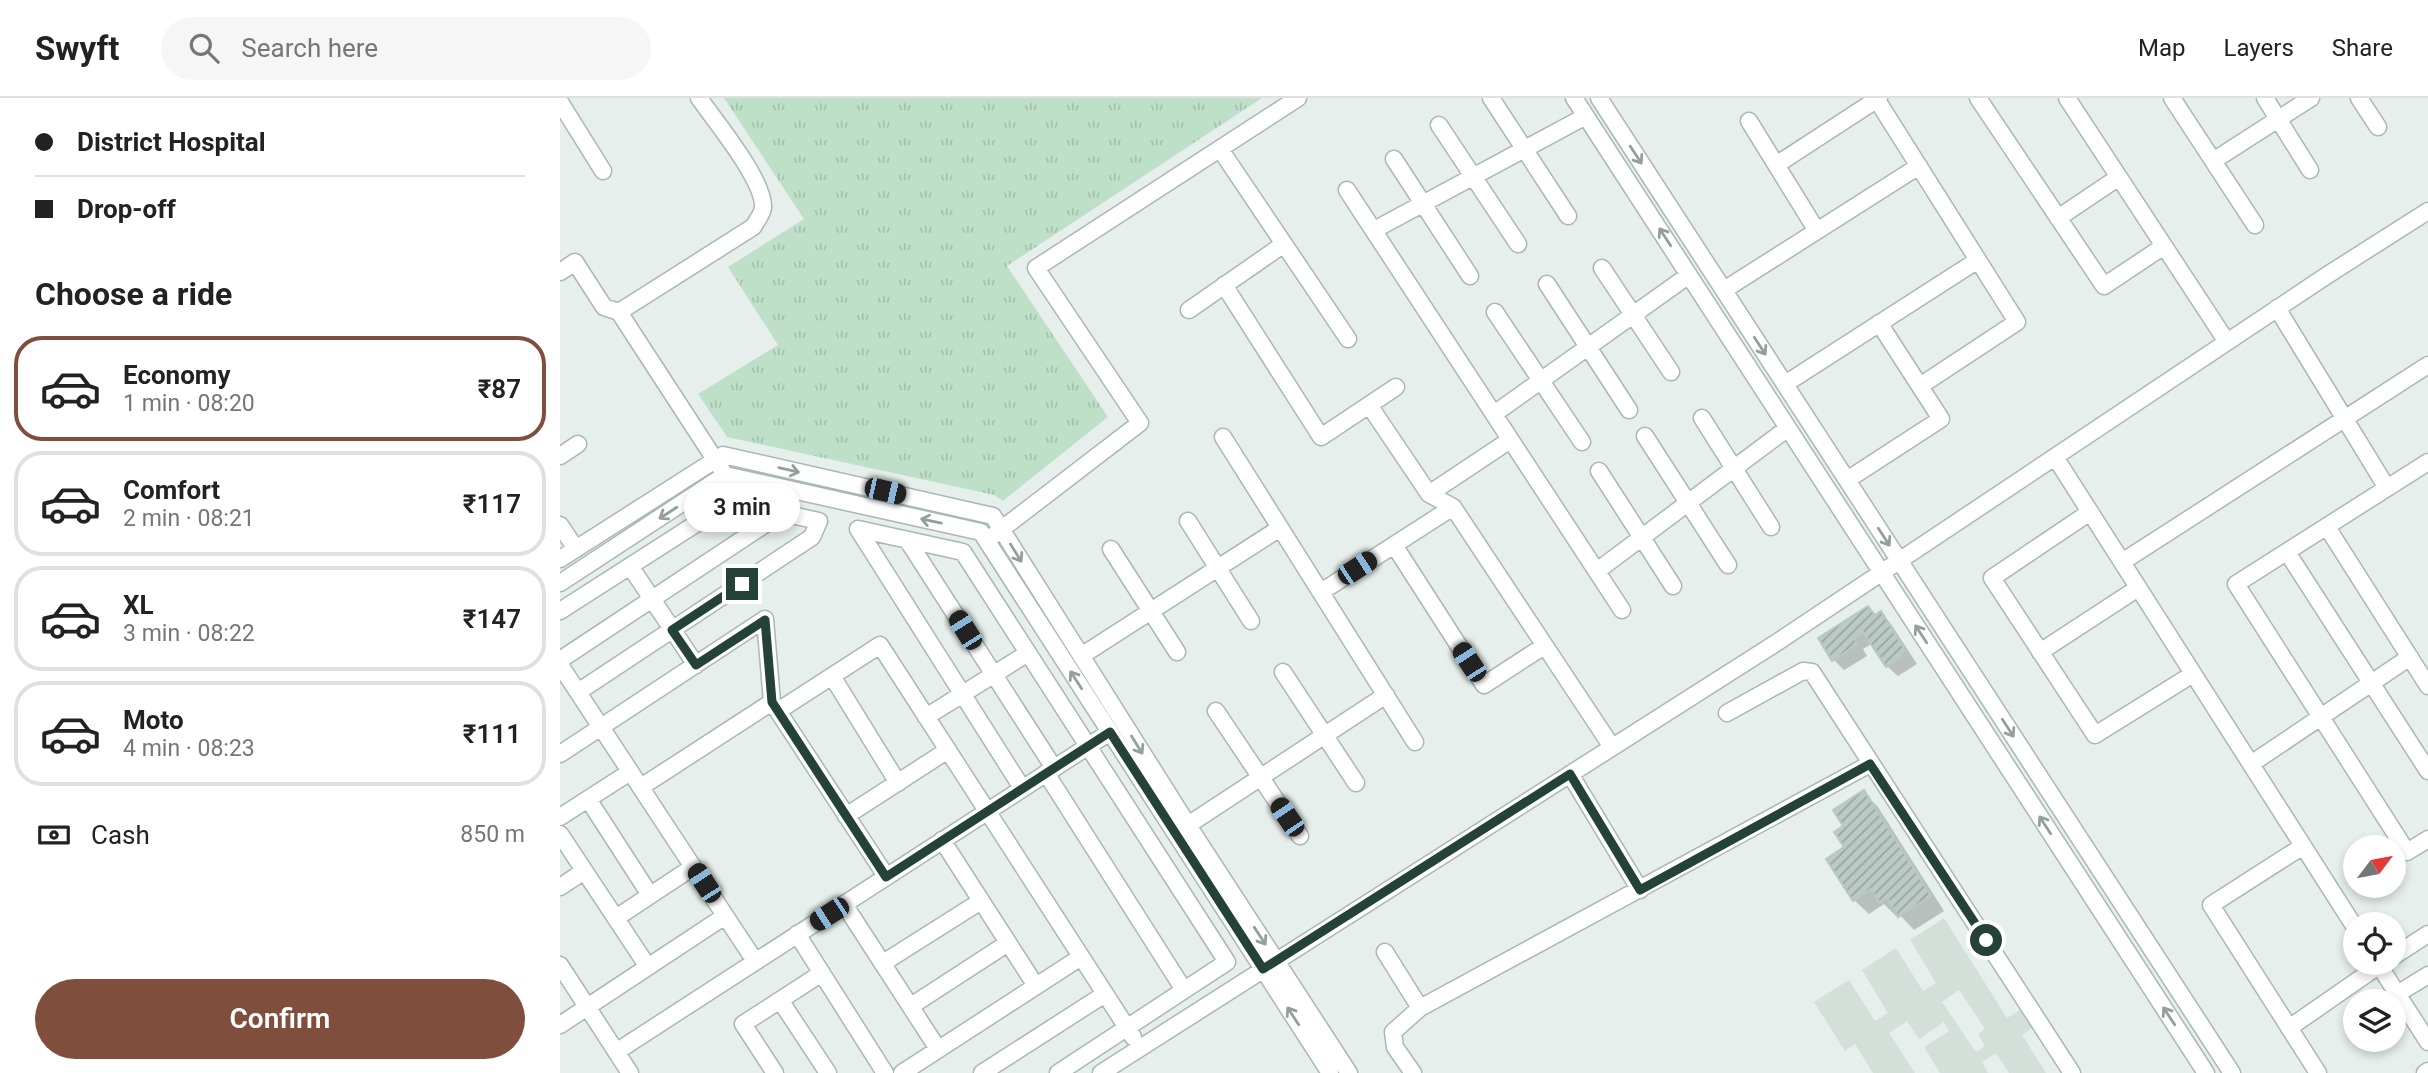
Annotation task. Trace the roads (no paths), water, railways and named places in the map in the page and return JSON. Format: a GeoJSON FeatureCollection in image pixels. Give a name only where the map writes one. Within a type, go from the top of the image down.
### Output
{"type":"FeatureCollection","features":[{"type":"Feature","properties":{"kind":"street"},"geometry":{"type":"LineString","coordinates":[[619,312],[753,227],[763,211],[762,197],[753,176],[699,98]]}},
{"type":"Feature","properties":{"kind":"street"},"geometry":{"type":"LineString","coordinates":[[986,541],[1140,423],[1037,268],[1298,98]]}},
{"type":"Feature","properties":{"kind":"street"},"geometry":{"type":"LineString","coordinates":[[1491,98],[1568,216]]}},
{"type":"Feature","properties":{"kind":"street"},"geometry":{"type":"LineString","coordinates":[[1574,98],[2206,1073]]}},
{"type":"Feature","properties":{"kind":"street"},"geometry":{"type":"LineString","coordinates":[[1599,98],[2232,1073]]}},
{"type":"Feature","properties":{"kind":"street"},"geometry":{"type":"LineString","coordinates":[[1978,98],[2104,286],[2164,246]]}},
{"type":"Feature","properties":{"kind":"street"},"geometry":{"type":"LineString","coordinates":[[2067,98],[2227,342]]}},
{"type":"Feature","properties":{"kind":"street"},"geometry":{"type":"LineString","coordinates":[[2172,98],[2255,225]]}},
{"type":"Feature","properties":{"kind":"street"},"geometry":{"type":"LineString","coordinates":[[2264,98],[2310,170]]}},
{"type":"Feature","properties":{"kind":"street"},"geometry":{"type":"LineString","coordinates":[[2213,161],[2311,98]]}},
{"type":"Feature","properties":{"kind":"street"},"geometry":{"type":"LineString","coordinates":[[2359,98],[2378,127]]}},
{"type":"Feature","properties":{"kind":"street"},"geometry":{"type":"LineString","coordinates":[[1776,165],[1878,99],[2017,322],[1920,386]]}},
{"type":"Feature","properties":{"kind":"street"},"geometry":{"type":"LineString","coordinates":[[560,102],[603,171]]}},
{"type":"Feature","properties":{"kind":"street"},"geometry":{"type":"LineString","coordinates":[[1374,230],[1586,116]]}},
{"type":"Feature","properties":{"kind":"street"},"geometry":{"type":"LineString","coordinates":[[1749,121],[1817,231]]}},
{"type":"Feature","properties":{"kind":"street"},"geometry":{"type":"LineString","coordinates":[[1439,125],[1518,244]]}},
{"type":"Feature","properties":{"kind":"street"},"geometry":{"type":"LineString","coordinates":[[1220,149],[1348,339]]}},
{"type":"Feature","properties":{"kind":"street"},"geometry":{"type":"LineString","coordinates":[[1394,159],[1470,276]]}},
{"type":"Feature","properties":{"kind":"street"},"geometry":{"type":"LineString","coordinates":[[1724,290],[1919,166]]}},
{"type":"Feature","properties":{"kind":"street"},"geometry":{"type":"LineString","coordinates":[[2058,218],[2119,177]]}},
{"type":"Feature","properties":{"kind":"street"},"geometry":{"type":"LineString","coordinates":[[1347,190],[1622,610]]}},
{"type":"Feature","properties":{"kind":"street"},"geometry":{"type":"LineString","coordinates":[[1101,1073],[1899,561],[2428,211]]}},
{"type":"Feature","properties":{"kind":"street"},"geometry":{"type":"LineString","coordinates":[[1189,310],[1284,244]]}},
{"type":"Feature","properties":{"kind":"street"},"geometry":{"type":"LineString","coordinates":[[1785,384],[1978,260]]}},
{"type":"Feature","properties":{"kind":"street"},"geometry":{"type":"LineString","coordinates":[[560,272],[575,262],[604,307],[619,312],[725,475],[981,532],[1110,732],[1269,965],[1349,1073]]}},
{"type":"Feature","properties":{"kind":"street"},"geometry":{"type":"LineString","coordinates":[[1602,268],[1671,372]]}},
{"type":"Feature","properties":{"kind":"street"},"geometry":{"type":"LineString","coordinates":[[1494,414],[1689,275]]}},
{"type":"Feature","properties":{"kind":"street"},"geometry":{"type":"LineString","coordinates":[[1547,284],[1629,410]]}},
{"type":"Feature","properties":{"kind":"street"},"geometry":{"type":"LineString","coordinates":[[1224,285],[1321,437],[1396,387]]}},
{"type":"Feature","properties":{"kind":"street"},"geometry":{"type":"LineString","coordinates":[[2277,309],[2387,488]]}},
{"type":"Feature","properties":{"kind":"street"},"geometry":{"type":"LineString","coordinates":[[1495,312],[1582,442]]}},
{"type":"Feature","properties":{"kind":"street"},"geometry":{"type":"LineString","coordinates":[[1847,480],[1941,419],[1879,323]]}},
{"type":"Feature","properties":{"kind":"street"},"geometry":{"type":"LineString","coordinates":[[2122,562],[2428,365]]}},
{"type":"Feature","properties":{"kind":"street"},"geometry":{"type":"LineString","coordinates":[[1369,405],[1429,494],[1453,507],[1612,747]]}},
{"type":"Feature","properties":{"kind":"street"},"geometry":{"type":"LineString","coordinates":[[1702,418],[1771,527]]}},
{"type":"Feature","properties":{"kind":"street"},"geometry":{"type":"LineString","coordinates":[[1597,572],[1788,428]]}},
{"type":"Feature","properties":{"kind":"street"},"geometry":{"type":"LineString","coordinates":[[1645,436],[1728,565]]}},
{"type":"Feature","properties":{"kind":"street"},"geometry":{"type":"LineString","coordinates":[[1223,437],[1415,742]]}},
{"type":"Feature","properties":{"kind":"street"},"geometry":{"type":"LineString","coordinates":[[1429,494],[1510,440]]}},
{"type":"Feature","properties":{"kind":"street"},"geometry":{"type":"LineString","coordinates":[[560,456],[578,444]]}},
{"type":"Feature","properties":{"kind":"street"},"geometry":{"type":"LineString","coordinates":[[560,559],[723,455],[993,516],[1188,825],[1330,1073]]}},
{"type":"Feature","properties":{"kind":"street"},"geometry":{"type":"LineString","coordinates":[[2054,457],[2345,912]]}},
{"type":"Feature","properties":{"kind":"street"},"geometry":{"type":"LineString","coordinates":[[2427,464],[2236,584],[2407,852],[2428,839]]}},
{"type":"Feature","properties":{"kind":"street"},"geometry":{"type":"LineString","coordinates":[[1599,471],[1672,586]]}},
{"type":"Feature","properties":{"kind":"street"},"geometry":{"type":"LineString","coordinates":[[560,583],[725,475]]}},
{"type":"Feature","properties":{"kind":"street"},"geometry":{"type":"LineString","coordinates":[[560,611],[730,502],[819,520],[812,537],[578,692]]}},
{"type":"Feature","properties":{"kind":"street"},"geometry":{"type":"LineString","coordinates":[[1321,592],[1453,507]]}},
{"type":"Feature","properties":{"kind":"street"},"geometry":{"type":"LineString","coordinates":[[2090,512],[1992,578],[2095,735],[2193,674]]}},
{"type":"Feature","properties":{"kind":"street"},"geometry":{"type":"LineString","coordinates":[[755,961],[560,662],[782,513]]}},
{"type":"Feature","properties":{"kind":"street"},"geometry":{"type":"LineString","coordinates":[[1188,521],[1251,621]]}},
{"type":"Feature","properties":{"kind":"street"},"geometry":{"type":"LineString","coordinates":[[560,525],[576,549]]}},
{"type":"Feature","properties":{"kind":"street"},"geometry":{"type":"LineString","coordinates":[[2327,527],[2428,686]]}},
{"type":"Feature","properties":{"kind":"street"},"geometry":{"type":"LineString","coordinates":[[1081,656],[1280,528]]}},
{"type":"Feature","properties":{"kind":"street"},"geometry":{"type":"LineString","coordinates":[[1023,788],[858,529],[963,552],[1227,962],[1058,1073]]}},
{"type":"Feature","properties":{"kind":"street"},"geometry":{"type":"LineString","coordinates":[[908,541],[994,674],[1184,990]]}},
{"type":"Feature","properties":{"kind":"street"},"geometry":{"type":"LineString","coordinates":[[1394,545],[1484,685],[1544,646]]}},
{"type":"Feature","properties":{"kind":"street"},"geometry":{"type":"LineString","coordinates":[[1111,549],[1177,652]]}},
{"type":"Feature","properties":{"kind":"street"},"geometry":{"type":"LineString","coordinates":[[2287,552],[2428,771]]}},
{"type":"Feature","properties":{"kind":"street"},"geometry":{"type":"LineString","coordinates":[[630,566],[696,665]]}},
{"type":"Feature","properties":{"kind":"street"},"geometry":{"type":"LineString","coordinates":[[2040,652],[2138,588]]}},
{"type":"Feature","properties":{"kind":"street"},"geometry":{"type":"LineString","coordinates":[[560,754],[765,620],[775,706],[886,877]]}},
{"type":"Feature","properties":{"kind":"street"},"geometry":{"type":"LineString","coordinates":[[641,787],[775,706],[832,676],[880,645],[1140,1048]]}},
{"type":"Feature","properties":{"kind":"street"},"geometry":{"type":"LineString","coordinates":[[926,717],[1028,653]]}},
{"type":"Feature","properties":{"kind":"street"},"geometry":{"type":"LineString","coordinates":[[2251,764],[2410,657]]}},
{"type":"Feature","properties":{"kind":"street"},"geometry":{"type":"LineString","coordinates":[[1727,713],[1808,670],[1814,675],[2072,1073]]}},
{"type":"Feature","properties":{"kind":"street"},"geometry":{"type":"LineString","coordinates":[[1283,671],[1356,783]]}},
{"type":"Feature","properties":{"kind":"street"},"geometry":{"type":"LineString","coordinates":[[832,676],[898,783]]}},
{"type":"Feature","properties":{"kind":"street"},"geometry":{"type":"LineString","coordinates":[[1188,825],[1386,695]]}},
{"type":"Feature","properties":{"kind":"street"},"geometry":{"type":"LineString","coordinates":[[1216,711],[1300,836]]}},
{"type":"Feature","properties":{"kind":"street"},"geometry":{"type":"LineString","coordinates":[[617,1052],[1110,732]]}},
{"type":"Feature","properties":{"kind":"street"},"geometry":{"type":"LineString","coordinates":[[846,816],[948,750]]}},
{"type":"Feature","properties":{"kind":"street"},"geometry":{"type":"LineString","coordinates":[[1413,1073],[1395,1047],[1393,1032],[1420,1007],[1870,764]]}},
{"type":"Feature","properties":{"kind":"street"},"geometry":{"type":"LineString","coordinates":[[560,817],[631,772]]}},
{"type":"Feature","properties":{"kind":"street"},"geometry":{"type":"LineString","coordinates":[[1570,774],[1640,890]]}},
{"type":"Feature","properties":{"kind":"street"},"geometry":{"type":"LineString","coordinates":[[588,799],[650,895]]}},
{"type":"Feature","properties":{"kind":"street"},"geometry":{"type":"LineString","coordinates":[[560,834],[648,967]]}},
{"type":"Feature","properties":{"kind":"street"},"geometry":{"type":"LineString","coordinates":[[942,840],[1036,986]]}},
{"type":"Feature","properties":{"kind":"street"},"geometry":{"type":"LineString","coordinates":[[2303,846],[2211,905],[2318,1073]]}},
{"type":"Feature","properties":{"kind":"street"},"geometry":{"type":"LineString","coordinates":[[616,918],[693,867]]}},
{"type":"Feature","properties":{"kind":"street"},"geometry":{"type":"LineString","coordinates":[[560,887],[584,871]]}},
{"type":"Feature","properties":{"kind":"street"},"geometry":{"type":"LineString","coordinates":[[883,963],[981,901]]}},
{"type":"Feature","properties":{"kind":"street"},"geometry":{"type":"LineString","coordinates":[[844,904],[939,1049]]}},
{"type":"Feature","properties":{"kind":"street"},"geometry":{"type":"LineString","coordinates":[[560,1025],[725,916]]}},
{"type":"Feature","properties":{"kind":"street"},"geometry":{"type":"LineString","coordinates":[[797,934],[885,1073]]}},
{"type":"Feature","properties":{"kind":"street"},"geometry":{"type":"LineString","coordinates":[[2406,948],[2428,934]]}},
{"type":"Feature","properties":{"kind":"street"},"geometry":{"type":"LineString","coordinates":[[911,1006],[1008,943]]}},
{"type":"Feature","properties":{"kind":"street"},"geometry":{"type":"LineString","coordinates":[[1385,952],[1420,1007]]}},
{"type":"Feature","properties":{"kind":"street"},"geometry":{"type":"LineString","coordinates":[[902,1073],[1082,957]]}},
{"type":"Feature","properties":{"kind":"street"},"geometry":{"type":"LineString","coordinates":[[560,965],[630,1073]]}},
{"type":"Feature","properties":{"kind":"street"},"geometry":{"type":"LineString","coordinates":[[775,1073],[743,1024],[822,973]]}},
{"type":"Feature","properties":{"kind":"street"},"geometry":{"type":"LineString","coordinates":[[2289,1028],[2364,975]]}},
{"type":"Feature","properties":{"kind":"street"},"geometry":{"type":"LineString","coordinates":[[2406,989],[2428,975]]}},
{"type":"Feature","properties":{"kind":"street"},"geometry":{"type":"LineString","coordinates":[[982,1073],[1105,994]]}},
{"type":"Feature","properties":{"kind":"street"},"geometry":{"type":"LineString","coordinates":[[780,1000],[828,1073]]}},
{"type":"Feature","properties":{"kind":"street"},"geometry":{"type":"LineString","coordinates":[[2406,1008],[2428,1042]]}},
{"type":"Feature","properties":{"kind":"street"},"geometry":{"type":"LineString","coordinates":[[2414,1020],[2428,1011]]}},
{"type":"Feature","properties":{"kind":"street"},"geometry":{"type":"LineString","coordinates":[[1123,1059],[1133,1073]]}}]}
